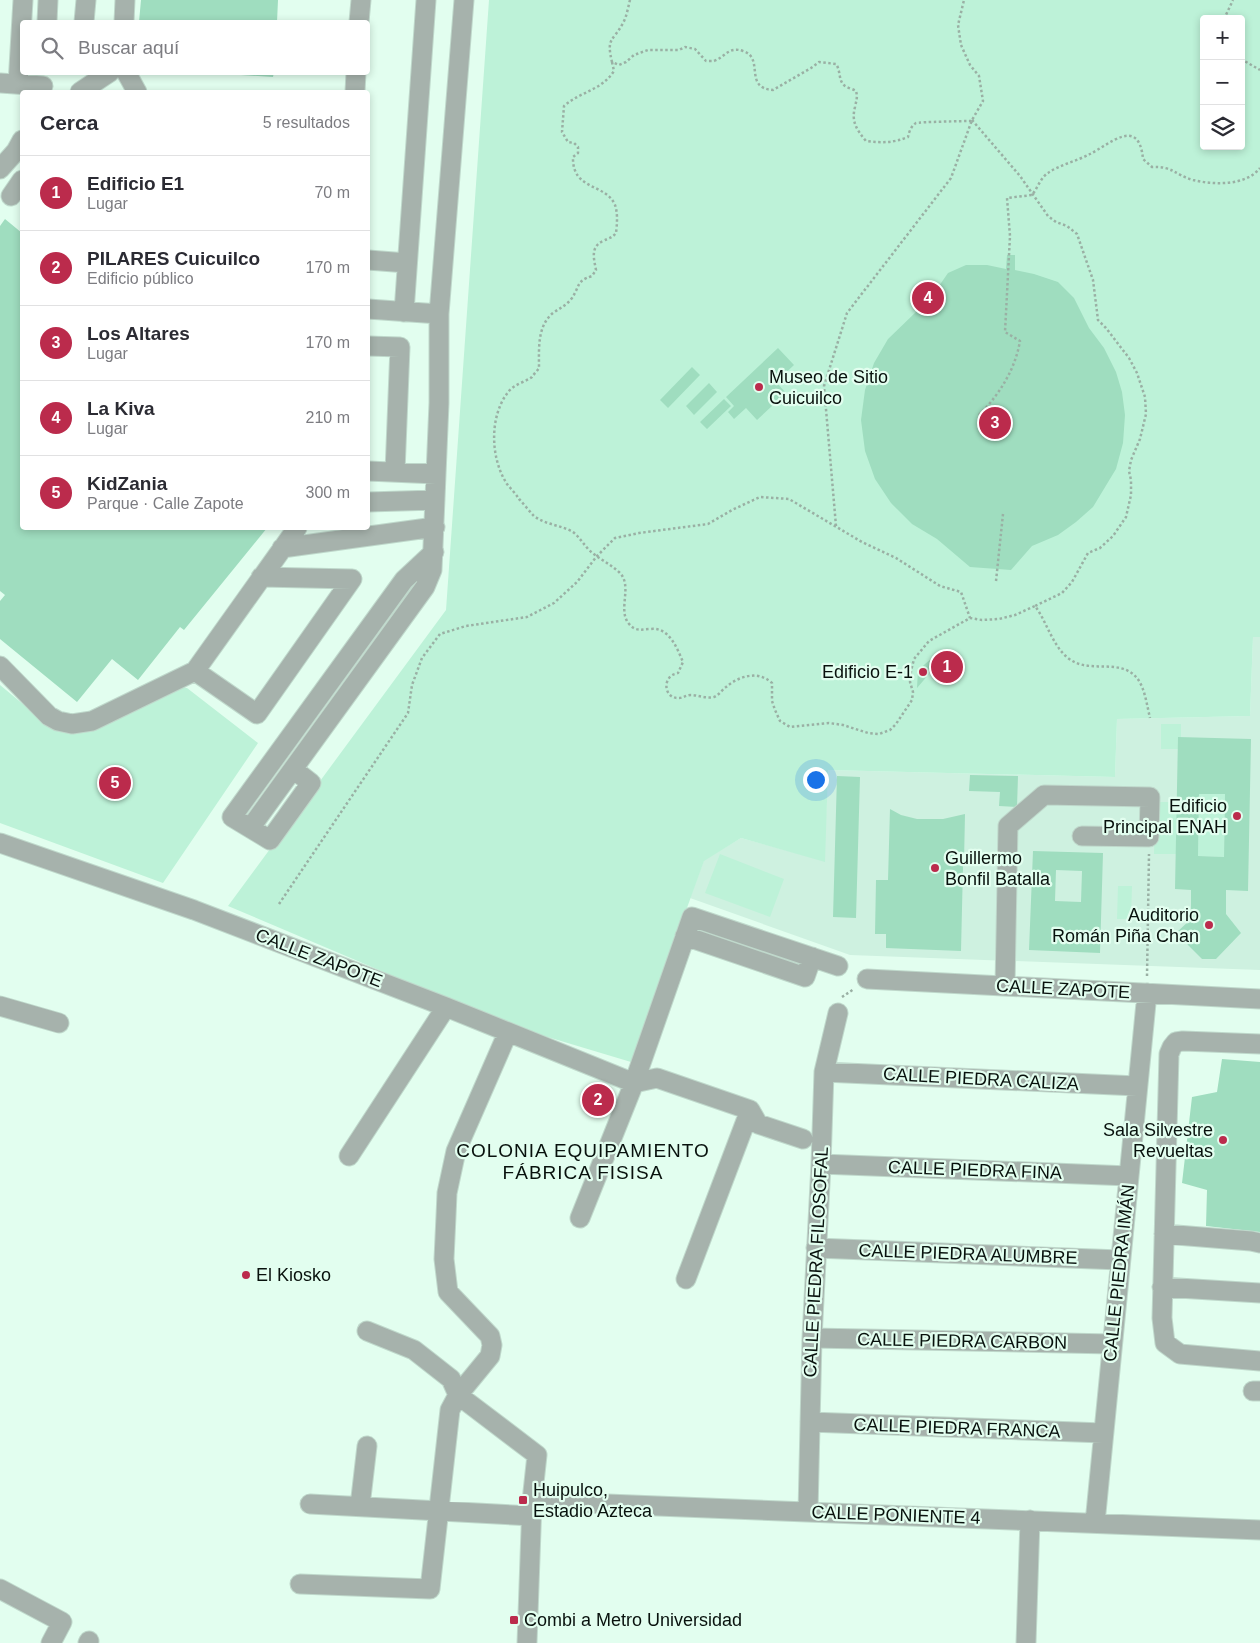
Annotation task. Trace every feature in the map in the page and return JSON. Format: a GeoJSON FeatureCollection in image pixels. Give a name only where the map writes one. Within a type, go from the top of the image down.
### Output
{"type":"FeatureCollection","features":[{"type":"Feature","properties":{"kind":"street"},"geometry":{"type":"LineString","coordinates":[[23,0],[9,84],[43,84]]}},
{"type":"Feature","properties":{"kind":"street"},"geometry":{"type":"LineString","coordinates":[[47,20],[48,0]]}},
{"type":"Feature","properties":{"kind":"street"},"geometry":{"type":"LineString","coordinates":[[84,20],[86,0]]}},
{"type":"Feature","properties":{"kind":"street"},"geometry":{"type":"LineString","coordinates":[[124,20],[125,0]]}},
{"type":"Feature","properties":{"kind":"street"},"geometry":{"type":"LineString","coordinates":[[359,20],[361,0]]}},
{"type":"Feature","properties":{"kind":"street"},"geometry":{"type":"LineString","coordinates":[[404,312],[426,0]]}},
{"type":"Feature","properties":{"kind":"street"},"geometry":{"type":"LineString","coordinates":[[434,552],[404,580],[232,817],[251,827],[425,587],[432,570],[434,552],[439,403],[439,314],[464,0]]}},
{"type":"Feature","properties":{"kind":"street"},"geometry":{"type":"LineString","coordinates":[[80,90],[81,75]]}},
{"type":"Feature","properties":{"kind":"street"},"geometry":{"type":"LineString","coordinates":[[83,90],[106,75]]}},
{"type":"Feature","properties":{"kind":"street"},"geometry":{"type":"LineString","coordinates":[[128,75],[136,90]]}},
{"type":"Feature","properties":{"kind":"street"},"geometry":{"type":"LineString","coordinates":[[355,90],[356,75]]}},
{"type":"Feature","properties":{"kind":"street"},"geometry":{"type":"LineString","coordinates":[[0,169],[20,144]]}},
{"type":"Feature","properties":{"kind":"street"},"geometry":{"type":"LineString","coordinates":[[11,196],[20,183]]}},
{"type":"Feature","properties":{"kind":"street"},"geometry":{"type":"LineString","coordinates":[[370,260],[407,263]]}},
{"type":"Feature","properties":{"kind":"street"},"geometry":{"type":"LineString","coordinates":[[370,309],[439,314]]}},
{"type":"Feature","properties":{"kind":"street"},"geometry":{"type":"LineString","coordinates":[[370,346],[400,347],[395,472]]}},
{"type":"Feature","properties":{"kind":"street"},"geometry":{"type":"LineString","coordinates":[[370,471],[436,474]]}},
{"type":"Feature","properties":{"kind":"street"},"geometry":{"type":"LineString","coordinates":[[370,502],[435,500]]}},
{"type":"Feature","properties":{"kind":"street"},"geometry":{"type":"LineString","coordinates":[[282,548],[435,527]]}},
{"type":"Feature","properties":{"kind":"street"},"geometry":{"type":"LineString","coordinates":[[0,666],[49,716],[58,721],[72,724],[92,721],[195,670],[296,530]]}},
{"type":"Feature","properties":{"kind":"street"},"geometry":{"type":"LineString","coordinates":[[195,670],[257,714],[352,579],[261,577]]}},
{"type":"Feature","properties":{"kind":"street"},"geometry":{"type":"LineString","coordinates":[[1005,986],[1008,826],[1044,795],[1150,797],[1149,837],[1082,836]]}},
{"type":"Feature","properties":{"kind":"street","name":"CALLE ZAPOTE"},"geometry":{"type":"LineString","coordinates":[[0,844],[194,910],[446,1007],[634,1083]]}},
{"type":"Feature","properties":{"kind":"street"},"geometry":{"type":"LineString","coordinates":[[580,1218],[634,1083],[685,936],[804,977],[812,957],[838,966]]}},
{"type":"Feature","properties":{"kind":"street","name":"CALLE ZAPOTE"},"geometry":{"type":"LineString","coordinates":[[867,979],[1260,999]]}},
{"type":"Feature","properties":{"kind":"street","name":"CALLE PIEDRA IMÁN"},"geometry":{"type":"LineString","coordinates":[[1094,1523],[1147,993]]}},
{"type":"Feature","properties":{"kind":"street"},"geometry":{"type":"LineString","coordinates":[[0,1006],[59,1023]]}},
{"type":"Feature","properties":{"kind":"street"},"geometry":{"type":"LineString","coordinates":[[349,1156],[446,1007]]}},
{"type":"Feature","properties":{"kind":"street","name":"CALLE PIEDRA FILOSOFAL"},"geometry":{"type":"LineString","coordinates":[[808,1512],[812,1338],[822,1164],[824,1072],[838,1013]]}},
{"type":"Feature","properties":{"kind":"street"},"geometry":{"type":"LineString","coordinates":[[300,1584],[430,1589],[450,1410],[458,1394],[490,1356],[492,1346],[490,1336],[448,1292],[444,1259],[447,1192],[456,1151],[508,1032]]}},
{"type":"Feature","properties":{"kind":"street"},"geometry":{"type":"LineString","coordinates":[[1260,1044],[1183,1041],[1176,1042],[1172,1047],[1170,1054],[1162,1287],[1162,1335],[1165,1343],[1170,1348],[1180,1354],[1260,1361]]}},
{"type":"Feature","properties":{"kind":"street","name":"CALLE PIEDRA CALIZA"},"geometry":{"type":"LineString","coordinates":[[824,1072],[1138,1086]]}},
{"type":"Feature","properties":{"kind":"street"},"geometry":{"type":"LineString","coordinates":[[634,1083],[656,1078],[750,1110],[758,1124],[803,1139]]}},
{"type":"Feature","properties":{"kind":"street"},"geometry":{"type":"LineString","coordinates":[[686,1278],[750,1110]]}},
{"type":"Feature","properties":{"kind":"street","name":"CALLE PIEDRA FINA"},"geometry":{"type":"LineString","coordinates":[[822,1164],[1129,1176]]}},
{"type":"Feature","properties":{"kind":"street"},"geometry":{"type":"LineString","coordinates":[[1164,1234],[1260,1243]]}},
{"type":"Feature","properties":{"kind":"street","name":"CALLE PIEDRA ALUMBRE"},"geometry":{"type":"LineString","coordinates":[[816,1248],[1120,1260]]}},
{"type":"Feature","properties":{"kind":"street"},"geometry":{"type":"LineString","coordinates":[[1162,1287],[1260,1293]]}},
{"type":"Feature","properties":{"kind":"street"},"geometry":{"type":"LineString","coordinates":[[368,1331],[414,1350],[451,1379],[458,1394],[537,1455],[532,1508],[527,1643]]}},
{"type":"Feature","properties":{"kind":"street","name":"CALLE PIEDRA CARBON"},"geometry":{"type":"LineString","coordinates":[[812,1338],[1112,1344]]}},
{"type":"Feature","properties":{"kind":"street","name":"CALLE PIEDRA FRANCA"},"geometry":{"type":"LineString","coordinates":[[810,1422],[1103,1433]]}},
{"type":"Feature","properties":{"kind":"street"},"geometry":{"type":"LineString","coordinates":[[360,1506],[367,1446]]}},
{"type":"Feature","properties":{"kind":"street","name":"CALLE PONIENTE 4"},"geometry":{"type":"LineString","coordinates":[[310,1504],[438,1510],[532,1508],[808,1512],[1260,1530]]}},
{"type":"Feature","properties":{"kind":"street"},"geometry":{"type":"LineString","coordinates":[[1026,1643],[1030,1520]]}},
{"type":"Feature","properties":{"kind":"street"},"geometry":{"type":"LineString","coordinates":[[0,1589],[62,1622],[51,1643]]}},
{"type":"Feature","properties":{"kind":"path"},"geometry":{"type":"LineString","coordinates":[[630,0],[623,23],[612,37],[609,49],[614,72],[599,88],[574,98],[564,106],[562,132],[568,142],[574,143],[578,147],[578,152],[573,157],[573,165],[577,174],[586,184],[610,197],[616,206],[616,233],[612,238],[596,246],[593,257],[596,270],[592,276],[579,283],[567,304],[551,315],[544,324],[540,339],[539,368],[532,376],[510,390],[501,405],[495,424],[494,447],[507,483],[533,515],[553,526],[573,532],[597,556],[620,572],[625,580],[625,614],[628,623],[634,629],[653,628],[663,631],[671,638],[683,662],[678,673],[671,676],[667,683],[667,691],[672,696],[680,698],[687,695],[713,697],[718,695],[730,683],[741,677],[755,675],[772,682],[772,701],[775,710],[780,721],[790,727],[829,723],[868,733],[879,734],[890,730],[912,700],[913,692],[910,682],[914,659],[929,641],[970,618],[982,620],[999,619],[1015,615],[1062,594],[1072,582],[1088,554],[1100,548],[1113,536],[1126,517],[1131,495],[1129,471],[1131,460],[1140,439],[1146,414],[1145,397],[1137,373],[1106,328],[1098,320],[1093,280],[1077,234],[1067,226],[1056,222],[1048,216],[1020,176],[972,120]]}},
{"type":"Feature","properties":{"kind":"path"},"geometry":{"type":"LineString","coordinates":[[836,526],[824,386],[847,313],[951,178],[972,120],[984,100],[979,76],[970,65],[961,45],[958,25],[964,0]]}},
{"type":"Feature","properties":{"kind":"path"},"geometry":{"type":"LineString","coordinates":[[1226,15],[1233,0]]}},
{"type":"Feature","properties":{"kind":"path"},"geometry":{"type":"LineString","coordinates":[[612,62],[619,65],[634,55],[648,50],[679,50],[685,47],[695,49],[706,61],[714,61],[732,50],[742,50],[751,55],[754,60],[755,79],[760,85],[773,90],[819,62],[836,64],[840,69],[840,79],[843,85],[856,91],[858,97],[853,117],[855,126],[866,141],[880,143],[896,142],[908,137],[910,129],[915,124],[922,122],[972,120]]}},
{"type":"Feature","properties":{"kind":"path"},"geometry":{"type":"LineString","coordinates":[[1243,60],[1260,70]]}},
{"type":"Feature","properties":{"kind":"path"},"geometry":{"type":"LineString","coordinates":[[980,415],[996,398],[1019,351],[1020,341],[1005,332],[1010,236],[1007,198],[1032,195],[1046,174],[1090,154],[1116,138],[1127,135],[1137,139],[1142,148],[1143,158],[1152,167],[1170,168],[1193,180],[1214,182],[1245,180],[1260,168]]}},
{"type":"Feature","properties":{"kind":"path"},"geometry":{"type":"LineString","coordinates":[[280,904],[408,713],[412,685],[422,658],[440,634],[466,626],[526,617],[554,603],[577,582],[597,556],[616,538],[708,524],[760,497],[789,499],[862,542],[896,558],[940,586],[961,592],[970,618]]}},
{"type":"Feature","properties":{"kind":"path"},"geometry":{"type":"LineString","coordinates":[[996,581],[1003,514]]}},
{"type":"Feature","properties":{"kind":"path"},"geometry":{"type":"LineString","coordinates":[[1035,606],[1042,615],[1055,642],[1067,658],[1079,665],[1095,668],[1114,667],[1126,669],[1138,678],[1145,695],[1150,718]]}},
{"type":"Feature","properties":{"kind":"path"},"geometry":{"type":"LineString","coordinates":[[1147,993],[1149,854]]}},
{"type":"Feature","properties":{"kind":"shaded area"},"geometry":{"type":"Polygon","coordinates":[[[489,0],[1260,0],[1260,637],[1253,637],[1250,716],[1117,719],[1115,777],[828,770],[825,862],[741,838],[704,861],[631,1062],[511,1026],[228,906],[446,610],[489,0]]]}},
{"type":"Feature","properties":{"kind":"shaded area"},"geometry":{"type":"Polygon","coordinates":[[[1253,637],[1260,637],[1260,970],[850,955],[690,898],[704,860],[741,838],[824,861],[828,770],[1115,777],[1117,719],[1250,716],[1253,637]]]}},
{"type":"Feature","properties":{"kind":"shaded area"},"geometry":{"type":"Polygon","coordinates":[[[0,685],[54,730],[70,733],[85,731],[181,687],[187,688],[258,743],[163,883],[0,823],[0,685]]]}},
{"type":"Feature","properties":{"kind":"shaded area"},"geometry":{"type":"Polygon","coordinates":[[[1161,724],[1181,724],[1181,737],[1178,737],[1178,749],[1161,749],[1161,724]]]}},
{"type":"Feature","properties":{"kind":"shaded area"},"geometry":{"type":"Polygon","coordinates":[[[1199,794],[1225,794],[1224,857],[1198,856],[1199,794]]]}},
{"type":"Feature","properties":{"kind":"shaded area"},"geometry":{"type":"Polygon","coordinates":[[[1155,802],[1177,802],[1176,854],[1154,854],[1155,802]]]}},
{"type":"Feature","properties":{"kind":"shaded area"},"geometry":{"type":"Polygon","coordinates":[[[720,854],[784,879],[770,917],[705,893],[720,854]]]}},
{"type":"Feature","properties":{"kind":"shaded area"},"geometry":{"type":"Polygon","coordinates":[[[1118,886],[1132,886],[1131,919],[1117,919],[1118,886]]]}},
{"type":"Feature","properties":{"kind":"building"},"geometry":{"type":"Polygon","coordinates":[[[141,0],[278,0],[277,20],[139,20],[141,0]]]}},
{"type":"Feature","properties":{"kind":"building"},"geometry":{"type":"Polygon","coordinates":[[[242,75],[273,75],[273,77],[242,75]]]}},
{"type":"Feature","properties":{"kind":"building"},"geometry":{"type":"Polygon","coordinates":[[[5,219],[20,231],[20,530],[265,530],[184,630],[180,627],[138,680],[112,659],[77,702],[0,639],[0,601],[5,595],[0,591],[0,226],[5,219]]]}},
{"type":"Feature","properties":{"kind":"building"},"geometry":{"type":"Polygon","coordinates":[[[1007,255],[1015,255],[1015,270],[1058,282],[1074,298],[1089,328],[1104,348],[1116,372],[1122,392],[1125,415],[1123,443],[1116,469],[1093,507],[1058,535],[1032,546],[1011,570],[970,567],[937,539],[912,524],[891,503],[875,479],[865,451],[861,420],[865,390],[874,363],[888,339],[917,311],[925,307],[922,307],[920,291],[933,289],[935,302],[938,300],[939,286],[948,273],[966,265],[987,265],[1006,269],[1007,255]]]}},
{"type":"Feature","properties":{"kind":"building","name":"Museo de Sitio Cuicuilco"},"geometry":{"type":"Polygon","coordinates":[[[778,348],[794,365],[776,382],[786,393],[757,420],[746,408],[734,419],[728,412],[734,406],[726,397],[778,348]]]}},
{"type":"Feature","properties":{"kind":"building"},"geometry":{"type":"Polygon","coordinates":[[[692,367],[700,375],[668,408],[660,400],[692,367]]]}},
{"type":"Feature","properties":{"kind":"building"},"geometry":{"type":"Polygon","coordinates":[[[709,383],[717,392],[694,415],[686,406],[709,383]]]}},
{"type":"Feature","properties":{"kind":"building"},"geometry":{"type":"Polygon","coordinates":[[[724,399],[731,406],[707,429],[700,422],[724,399]]]}},
{"type":"Feature","properties":{"kind":"building"},"geometry":{"type":"Polygon","coordinates":[[[938,658],[947,663],[958,663],[958,671],[934,680],[938,658]]]}},
{"type":"Feature","properties":{"kind":"building","name":"Edificio E-1"},"geometry":{"type":"Polygon","coordinates":[[[931,659],[929,674],[917,688],[918,670],[931,659]]]}},
{"type":"Feature","properties":{"kind":"building","name":"Edificio Principal ENAH"},"geometry":{"type":"Polygon","coordinates":[[[1178,737],[1251,739],[1248,891],[1226,890],[1226,914],[1241,933],[1216,959],[1202,959],[1176,933],[1191,919],[1191,890],[1175,889],[1178,737]],[[1199,794],[1198,856],[1224,857],[1225,794],[1199,794]]]}},
{"type":"Feature","properties":{"kind":"building"},"geometry":{"type":"Polygon","coordinates":[[[970,775],[1018,776],[1017,807],[999,806],[1000,792],[969,791],[970,775]]]}},
{"type":"Feature","properties":{"kind":"building"},"geometry":{"type":"Polygon","coordinates":[[[837,776],[860,777],[856,918],[833,917],[837,776]]]}},
{"type":"Feature","properties":{"kind":"building"},"geometry":{"type":"Polygon","coordinates":[[[890,809],[901,815],[917,819],[943,819],[965,814],[964,862],[957,862],[957,865],[963,866],[961,951],[886,948],[886,934],[875,934],[876,880],[888,880],[890,809]]]}},
{"type":"Feature","properties":{"kind":"building"},"geometry":{"type":"Polygon","coordinates":[[[1033,851],[1103,853],[1100,953],[1029,950],[1033,851]],[[1056,870],[1055,901],[1081,902],[1082,871],[1056,870]]]}},
{"type":"Feature","properties":{"kind":"building","name":"Sala Silvestre Revueltas"},"geometry":{"type":"Polygon","coordinates":[[[1222,1059],[1260,1062],[1260,1232],[1206,1226],[1207,1190],[1182,1183],[1192,1097],[1217,1092],[1222,1059]]]}},
{"type":"Feature","properties":{"kind":"place","name":"La Kiva"},"geometry":{"type":"Point","coordinates":[928,298]}},
{"type":"Feature","properties":{"kind":"place","name":"Museo de Sitio Cuicuilco"},"geometry":{"type":"Point","coordinates":[759,387]}},
{"type":"Feature","properties":{"kind":"place","name":"Los Altares"},"geometry":{"type":"Point","coordinates":[995,423]}},
{"type":"Feature","properties":{"kind":"place","name":"Edificio E1"},"geometry":{"type":"Point","coordinates":[947,667]}},
{"type":"Feature","properties":{"kind":"place","name":"Edificio E-1"},"geometry":{"type":"Point","coordinates":[923,672]}},
{"type":"Feature","properties":{"kind":"place","name":"KidZania"},"geometry":{"type":"Point","coordinates":[115,783]}},
{"type":"Feature","properties":{"kind":"place","name":"Edificio Principal ENAH"},"geometry":{"type":"Point","coordinates":[1237,816]}},
{"type":"Feature","properties":{"kind":"place","name":"Guillermo Bonfil Batalla"},"geometry":{"type":"Point","coordinates":[935,868]}},
{"type":"Feature","properties":{"kind":"place","name":"Auditorio Román Piña Chan"},"geometry":{"type":"Point","coordinates":[1209,925]}},
{"type":"Feature","properties":{"kind":"place","name":"PILARES Cuicuilco"},"geometry":{"type":"Point","coordinates":[598,1100]}},
{"type":"Feature","properties":{"kind":"place","name":"Sala Silvestre Revueltas"},"geometry":{"type":"Point","coordinates":[1223,1140]}},
{"type":"Feature","properties":{"kind":"place","name":"El Kiosko"},"geometry":{"type":"Point","coordinates":[246,1275]}},
{"type":"Feature","properties":{"kind":"place","name":"Huipulco, Estadio Azteca"},"geometry":{"type":"Point","coordinates":[523,1500]}},
{"type":"Feature","properties":{"kind":"place","name":"Combi a Metro Universidad"},"geometry":{"type":"Point","coordinates":[514,1620]}},
{"type":"Feature","properties":{"kind":"district","name":"COLONIA EQUIPAMIENTO FÁBRICA FISISA"},"geometry":{"type":"Point","coordinates":[583,1161]}}]}
